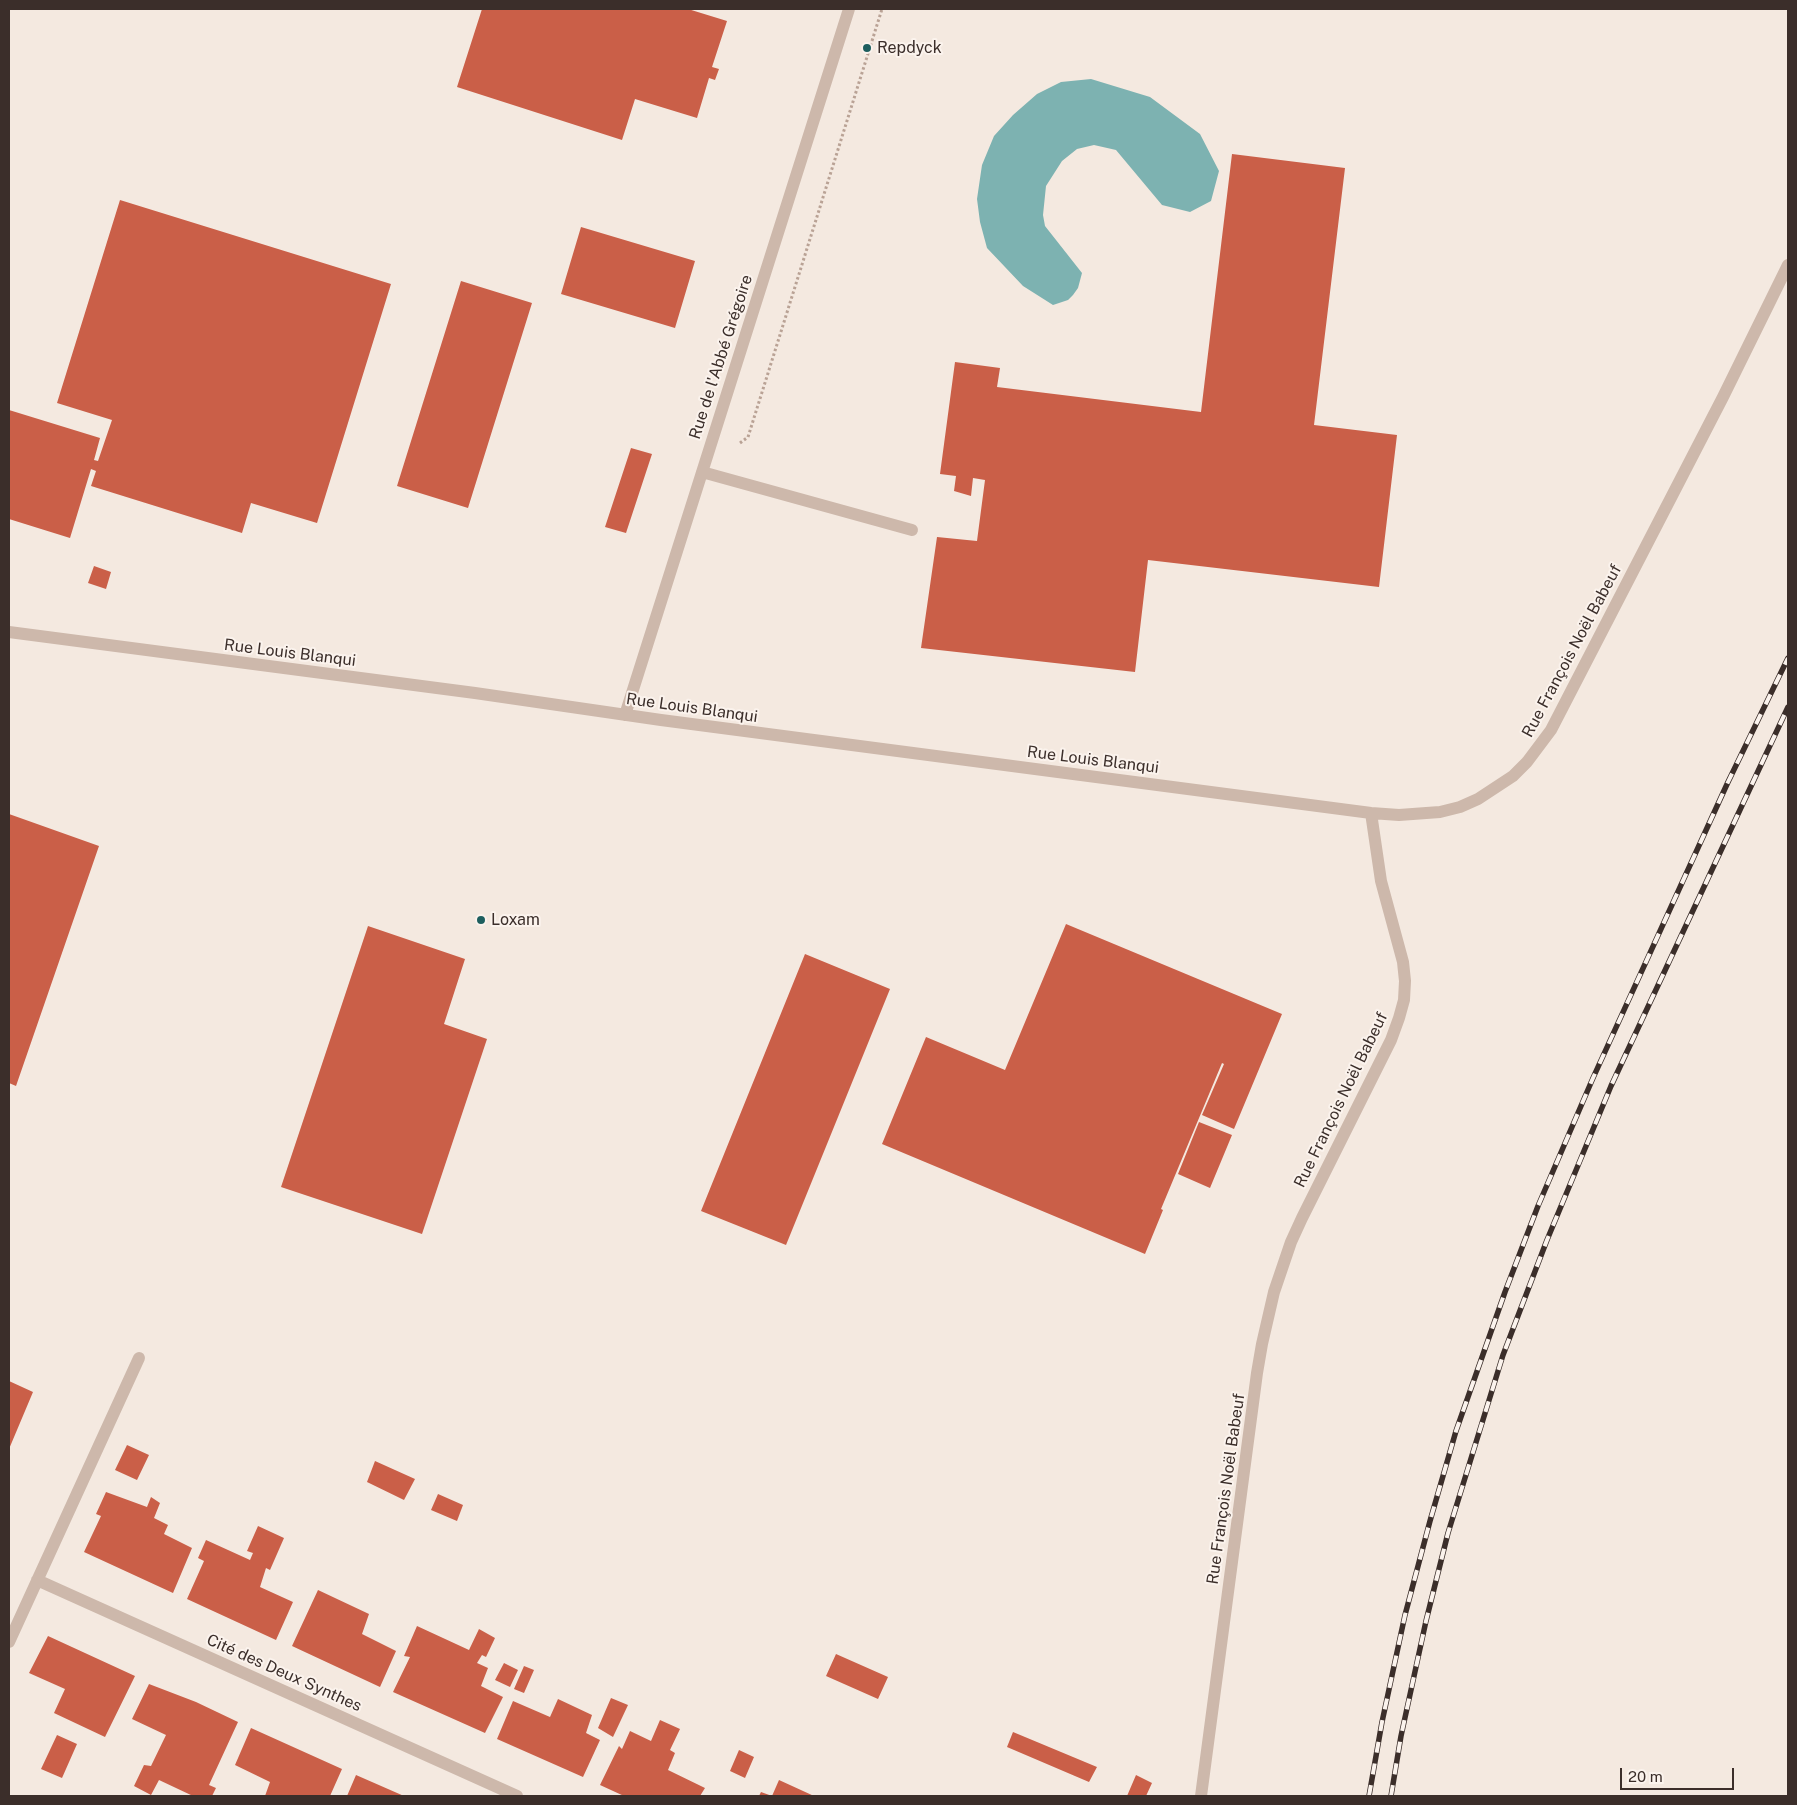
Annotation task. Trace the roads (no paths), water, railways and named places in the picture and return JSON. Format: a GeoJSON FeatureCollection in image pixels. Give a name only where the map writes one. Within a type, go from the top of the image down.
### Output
{"type":"FeatureCollection","features":[{"type":"Feature","properties":{"kind":"street","name":"Rue de l'Abbé Grégoire"},"geometry":{"type":"LineString","coordinates":[[625,715],[849,9]]}},
{"type":"Feature","properties":{"kind":"street","name":"Rue François Noël Babeuf"},"geometry":{"type":"LineString","coordinates":[[1201,1796],[1262,1344],[1274,1292],[1291,1242],[1391,1040],[1404,1000],[1403,962],[1380,881],[1371,813],[1418,814],[1440,812],[1460,807],[1478,799],[1513,776],[1539,748],[1563,709],[1723,397],[1788,265]]}},
{"type":"Feature","properties":{"kind":"street"},"geometry":{"type":"LineString","coordinates":[[702,472],[912,530]]}},
{"type":"Feature","properties":{"kind":"street","name":"Rue Louis Blanqui"},"geometry":{"type":"LineString","coordinates":[[9,632],[1371,813]]}},
{"type":"Feature","properties":{"kind":"street"},"geometry":{"type":"LineString","coordinates":[[9,1642],[139,1358]]}},
{"type":"Feature","properties":{"kind":"street","name":"Cité des Deux Synthes"},"geometry":{"type":"LineString","coordinates":[[37,1580],[517,1796]]}},
{"type":"Feature","properties":{"kind":"water"},"geometry":{"type":"Polygon","coordinates":[[[1091,79],[1150,97],[1200,134],[1219,171],[1211,201],[1190,212],[1162,205],[1116,150],[1094,145],[1077,149],[1062,161],[1046,186],[1043,215],[1045,226],[1082,273],[1078,288],[1073,295],[1068,300],[1053,305],[1023,286],[987,248],[980,222],[977,199],[982,165],[994,136],[1013,115],[1037,94],[1061,82],[1091,79]]]}},
{"type":"Feature","properties":{"kind":"railway"},"geometry":{"type":"LineString","coordinates":[[1369,1796],[1382,1722],[1405,1615],[1430,1521],[1456,1431],[1505,1292],[1538,1206],[1593,1078],[1728,782],[1788,658]]}},
{"type":"Feature","properties":{"kind":"railway"},"geometry":{"type":"LineString","coordinates":[[1391,1796],[1401,1736],[1426,1621],[1448,1533],[1503,1355],[1547,1240],[1611,1086],[1788,707]]}},
{"type":"Feature","properties":{"kind":"place","name":"Repdyck"},"geometry":{"type":"Point","coordinates":[867,48]}},
{"type":"Feature","properties":{"kind":"place","name":"Loxam"},"geometry":{"type":"Point","coordinates":[481,920]}}]}
